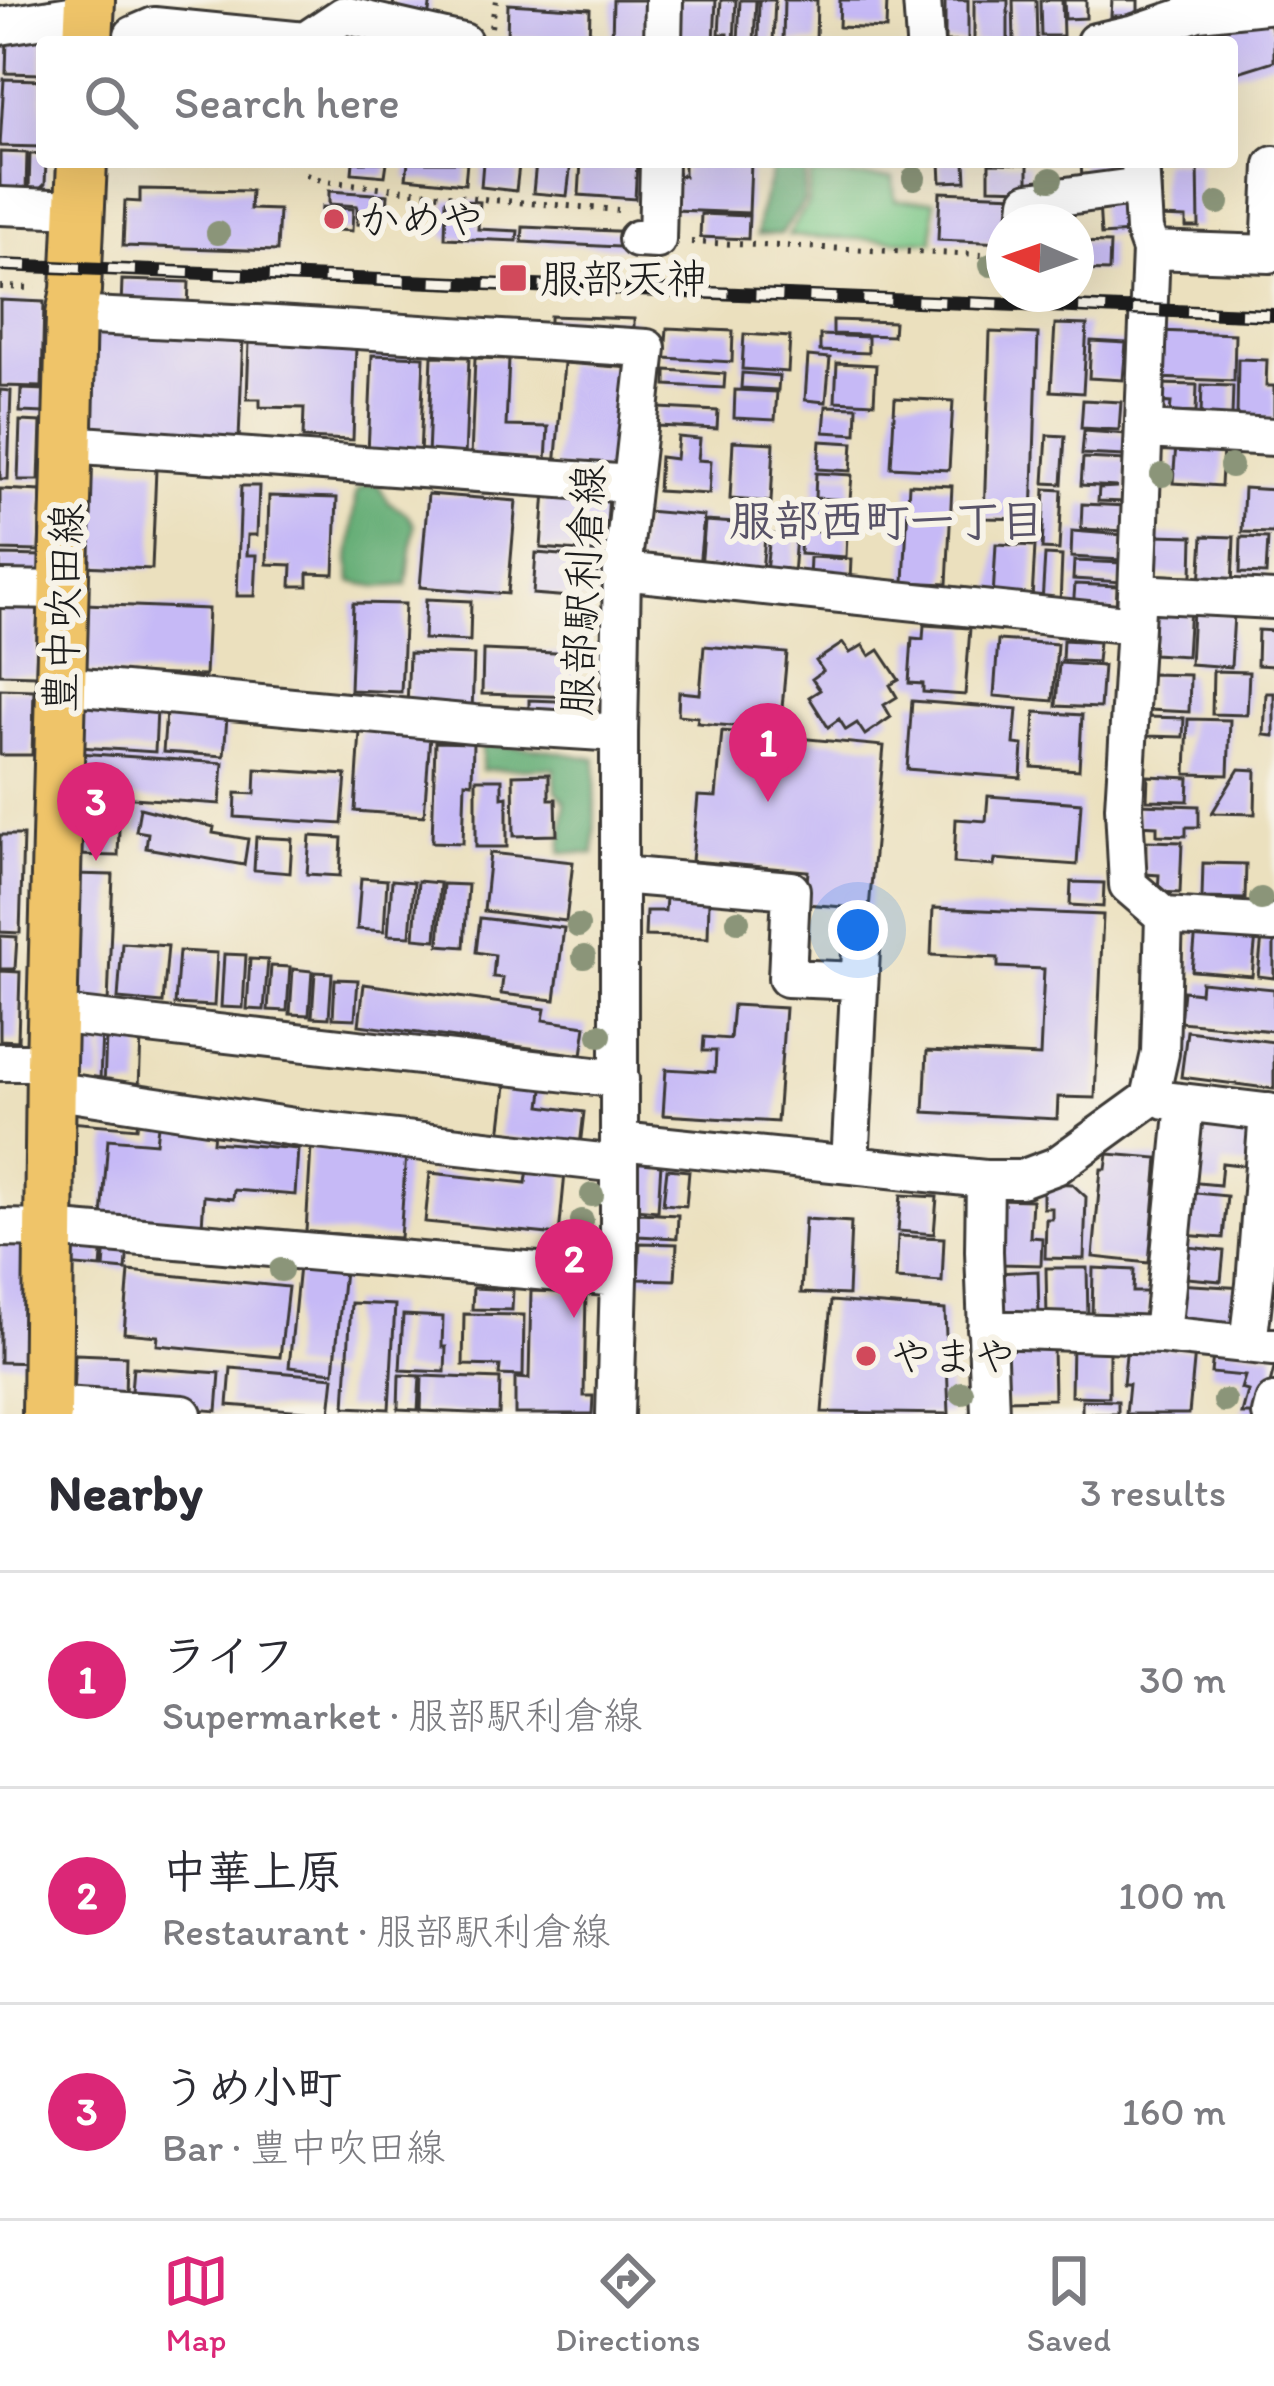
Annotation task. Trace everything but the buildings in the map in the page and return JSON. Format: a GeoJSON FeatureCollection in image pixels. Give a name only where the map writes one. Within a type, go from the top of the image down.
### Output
{"type":"FeatureCollection","features":[{"type":"Feature","properties":{"kind":"main road","name":"豊中吹田線"},"geometry":{"type":"LineString","coordinates":[[47,1410],[63,590],[71,315],[81,186]]}},
{"type":"Feature","properties":{"kind":"street"},"geometry":{"type":"LineString","coordinates":[[663,36],[664,0]]}},
{"type":"Feature","properties":{"kind":"street"},"geometry":{"type":"LineString","coordinates":[[922,0],[925,36]]}},
{"type":"Feature","properties":{"kind":"street"},"geometry":{"type":"LineString","coordinates":[[1139,36],[1198,6],[1274,4]]}},
{"type":"Feature","properties":{"kind":"street"},"geometry":{"type":"LineString","coordinates":[[312,36],[345,7],[443,36]]}},
{"type":"Feature","properties":{"kind":"street"},"geometry":{"type":"LineString","coordinates":[[0,26],[154,26],[248,36]]}},
{"type":"Feature","properties":{"kind":"street"},"geometry":{"type":"LineString","coordinates":[[1151,250],[1270,254],[1274,165]]}},
{"type":"Feature","properties":{"kind":"street"},"geometry":{"type":"LineString","coordinates":[[651,230],[658,168]]}},
{"type":"Feature","properties":{"kind":"street"},"geometry":{"type":"LineString","coordinates":[[1028,204],[1141,174],[1144,230],[1151,250],[1124,807],[1128,885],[1165,916],[1274,923]]}},
{"type":"Feature","properties":{"kind":"street"},"geometry":{"type":"LineString","coordinates":[[0,206],[81,186]]}},
{"type":"Feature","properties":{"kind":"street","name":"服部駅利倉線"},"geometry":{"type":"LineString","coordinates":[[71,315],[647,348],[622,571],[620,1278],[615,1414]]}},
{"type":"Feature","properties":{"kind":"street"},"geometry":{"type":"LineString","coordinates":[[1144,430],[1274,437]]}},
{"type":"Feature","properties":{"kind":"street"},"geometry":{"type":"LineString","coordinates":[[68,444],[631,484]]}},
{"type":"Feature","properties":{"kind":"street"},"geometry":{"type":"LineString","coordinates":[[622,571],[1136,609],[1274,600]]}},
{"type":"Feature","properties":{"kind":"street"},"geometry":{"type":"LineString","coordinates":[[0,589],[63,590]]}},
{"type":"Feature","properties":{"kind":"street"},"geometry":{"type":"LineString","coordinates":[[61,685],[619,733]]}},
{"type":"Feature","properties":{"kind":"street"},"geometry":{"type":"LineString","coordinates":[[619,875],[791,890],[787,978],[859,981]]}},
{"type":"Feature","properties":{"kind":"street"},"geometry":{"type":"LineString","coordinates":[[1162,1335],[1167,1100],[1160,1053],[1165,916]]}},
{"type":"Feature","properties":{"kind":"street"},"geometry":{"type":"LineString","coordinates":[[850,1165],[862,931]]}},
{"type":"Feature","properties":{"kind":"street"},"geometry":{"type":"LineString","coordinates":[[52,1014],[620,1079]]}},
{"type":"Feature","properties":{"kind":"street"},"geometry":{"type":"LineString","coordinates":[[0,1062],[307,1129],[850,1165],[985,1179],[1021,1179],[1056,1166],[1167,1100],[1271,1113],[1261,1345],[1162,1335],[986,1329]]}},
{"type":"Feature","properties":{"kind":"street"},"geometry":{"type":"LineString","coordinates":[[985,1179],[990,1414]]}},
{"type":"Feature","properties":{"kind":"street"},"geometry":{"type":"LineString","coordinates":[[0,1228],[620,1278]]}},
{"type":"Feature","properties":{"kind":"street"},"geometry":{"type":"LineString","coordinates":[[1270,1414],[1274,1402]]}},
{"type":"Feature","properties":{"kind":"street"},"geometry":{"type":"LineString","coordinates":[[47,1410],[183,1414]]}},
{"type":"Feature","properties":{"kind":"path"},"geometry":{"type":"LineString","coordinates":[[306,175],[492,200],[651,230],[986,255]]}},
{"type":"Feature","properties":{"kind":"green space"},"geometry":{"type":"Polygon","coordinates":[[[773,168],[806,172],[804,202],[781,234],[757,235],[773,168]]]}},
{"type":"Feature","properties":{"kind":"green space"},"geometry":{"type":"Polygon","coordinates":[[[811,175],[893,178],[895,200],[934,201],[933,242],[788,236],[808,204],[811,175]]]}},
{"type":"Feature","properties":{"kind":"green space"},"geometry":{"type":"Polygon","coordinates":[[[378,484],[389,503],[406,513],[414,525],[407,585],[351,582],[356,491],[378,484]]]}},
{"type":"Feature","properties":{"kind":"green space"},"geometry":{"type":"Polygon","coordinates":[[[482,745],[596,759],[594,854],[561,852],[565,802],[556,791],[554,768],[482,770],[482,745]]]}},
{"type":"Feature","properties":{"kind":"railway"},"geometry":{"type":"LineString","coordinates":[[0,265],[1274,315]]}},
{"type":"Feature","properties":{"kind":"place","name":"かめや"},"geometry":{"type":"Point","coordinates":[334,219]}},
{"type":"Feature","properties":{"kind":"place","name":"服部天神"},"geometry":{"type":"Point","coordinates":[513,278]}},
{"type":"Feature","properties":{"kind":"place","name":"ライフ"},"geometry":{"type":"Point","coordinates":[768,802]}},
{"type":"Feature","properties":{"kind":"place","name":"うめ小町"},"geometry":{"type":"Point","coordinates":[96,861]}},
{"type":"Feature","properties":{"kind":"place","name":"中華上原"},"geometry":{"type":"Point","coordinates":[574,1318]}},
{"type":"Feature","properties":{"kind":"place","name":"やまや"},"geometry":{"type":"Point","coordinates":[866,1356]}},
{"type":"Feature","properties":{"kind":"district","name":"服部西町一丁目"},"geometry":{"type":"Point","coordinates":[887,520]}}]}
